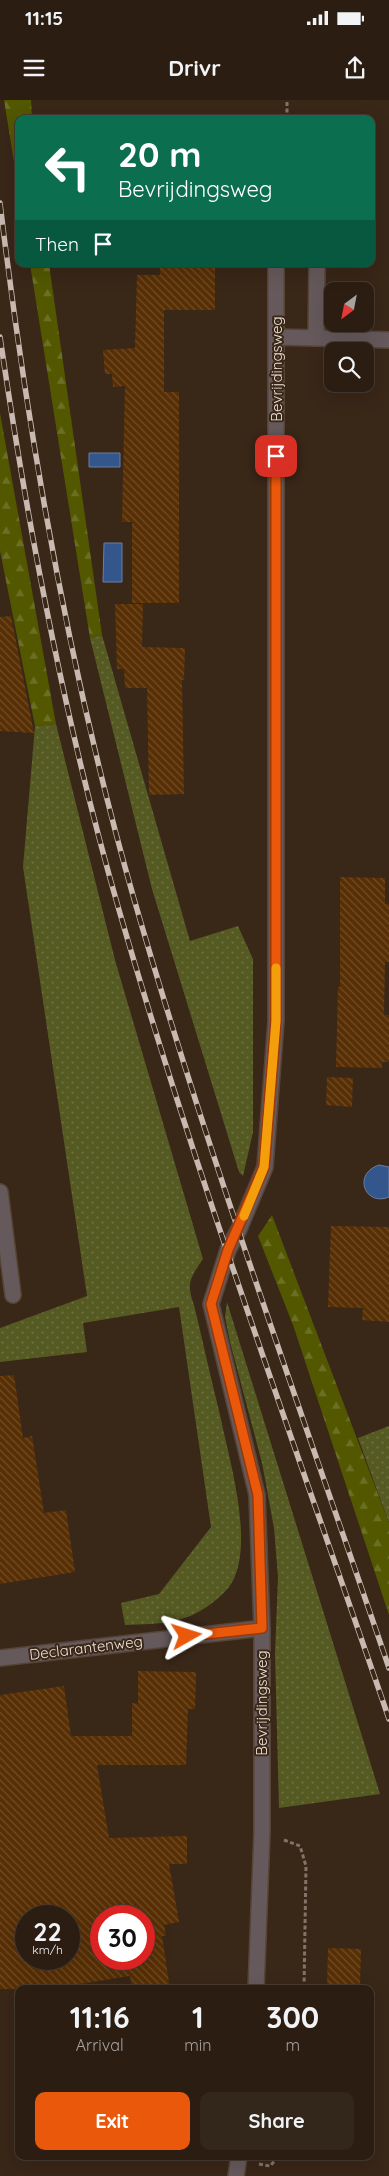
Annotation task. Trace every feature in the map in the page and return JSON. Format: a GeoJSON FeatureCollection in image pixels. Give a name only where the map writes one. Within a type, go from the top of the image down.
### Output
{"type":"FeatureCollection","features":[{"type":"Feature","properties":{"kind":"street","name":"Bevrijdingsweg"},"geometry":{"type":"LineString","coordinates":[[256,1985],[262,1832],[262,1628],[258,1495],[211,1304],[228,1250],[264,1167],[275,1031],[276,267]]}},
{"type":"Feature","properties":{"kind":"street"},"geometry":{"type":"LineString","coordinates":[[316,338],[317,267]]}},
{"type":"Feature","properties":{"kind":"street"},"geometry":{"type":"LineString","coordinates":[[277,337],[389,340]]}},
{"type":"Feature","properties":{"kind":"street"},"geometry":{"type":"LineString","coordinates":[[0,1192],[13,1295]]}},
{"type":"Feature","properties":{"kind":"street","name":"Declarantenweg"},"geometry":{"type":"LineString","coordinates":[[0,1658],[262,1628]]}},
{"type":"Feature","properties":{"kind":"street"},"geometry":{"type":"LineString","coordinates":[[236,2176],[238,2160]]}},
{"type":"Feature","properties":{"kind":"path"},"geometry":{"type":"LineString","coordinates":[[287,100],[287,115]]}},
{"type":"Feature","properties":{"kind":"path"},"geometry":{"type":"LineString","coordinates":[[262,1832],[300,1846],[306,1866],[304,1985]]}},
{"type":"Feature","properties":{"kind":"green space"},"geometry":{"type":"Polygon","coordinates":[[[4,100],[31,100],[32,115],[15,115],[15,168],[4,100]]]}},
{"type":"Feature","properties":{"kind":"green space"},"geometry":{"type":"Polygon","coordinates":[[[30,267],[49,267],[102,635],[90,638],[30,267]]]}},
{"type":"Feature","properties":{"kind":"green space"},"geometry":{"type":"Polygon","coordinates":[[[0,413],[56,724],[35,726],[0,551],[0,413]]]}},
{"type":"Feature","properties":{"kind":"green space"},"geometry":{"type":"Polygon","coordinates":[[[102,635],[190,941],[238,926],[253,959],[253,1132],[243,1176],[239,1172],[152,889],[90,638],[102,635]]]}},
{"type":"Feature","properties":{"kind":"green space"},"geometry":{"type":"Polygon","coordinates":[[[56,724],[115,960],[203,1259],[192,1276],[190,1291],[229,1453],[240,1518],[240,1559],[230,1586],[217,1599],[195,1613],[185,1618],[162,1623],[125,1625],[121,1603],[159,1594],[211,1527],[179,1307],[83,1323],[87,1352],[0,1362],[0,1328],[87,1296],[23,867],[35,726],[56,724]]]}},
{"type":"Feature","properties":{"kind":"green space"},"geometry":{"type":"Polygon","coordinates":[[[272,1215],[389,1523],[389,1615],[293,1325],[258,1236],[272,1215]]]}},
{"type":"Feature","properties":{"kind":"green space"},"geometry":{"type":"Polygon","coordinates":[[[227,1302],[380,1794],[279,1808],[275,1654],[278,1577],[274,1528],[262,1463],[230,1342],[225,1317],[227,1302]]]}},
{"type":"Feature","properties":{"kind":"green space"},"geometry":{"type":"Polygon","coordinates":[[[389,1426],[389,1523],[358,1438],[389,1426]]]}},
{"type":"Feature","properties":{"kind":"water"},"geometry":{"type":"Polygon","coordinates":[[[89,453],[120,453],[120,467],[89,467],[89,453]]]}},
{"type":"Feature","properties":{"kind":"water"},"geometry":{"type":"Polygon","coordinates":[[[104,543],[122,543],[122,582],[103,582],[104,543]]]}},
{"type":"Feature","properties":{"kind":"water"},"geometry":{"type":"Polygon","coordinates":[[[379,1165],[389,1167],[389,1197],[381,1199],[368,1194],[364,1182],[366,1175],[371,1169],[379,1165]]]}},
{"type":"Feature","properties":{"kind":"building"},"geometry":{"type":"Polygon","coordinates":[[[160,267],[215,267],[215,310],[164,310],[164,392],[179,392],[179,603],[132,603],[132,522],[122,522],[125,386],[113,387],[112,374],[105,374],[103,350],[135,348],[137,275],[160,275],[160,267]]]}},
{"type":"Feature","properties":{"kind":"building"},"geometry":{"type":"Polygon","coordinates":[[[115,604],[143,604],[142,647],[185,648],[184,680],[182,680],[184,794],[149,795],[147,688],[125,688],[124,669],[117,669],[115,604]]]}},
{"type":"Feature","properties":{"kind":"building"},"geometry":{"type":"Polygon","coordinates":[[[11,616],[34,733],[0,731],[0,617],[11,616]]]}},
{"type":"Feature","properties":{"kind":"building"},"geometry":{"type":"Polygon","coordinates":[[[340,877],[385,878],[385,904],[389,904],[389,962],[385,962],[384,1015],[389,1015],[389,1062],[382,1062],[382,1068],[336,1067],[338,987],[340,987],[340,877]]]}},
{"type":"Feature","properties":{"kind":"building"},"geometry":{"type":"Polygon","coordinates":[[[327,1077],[353,1078],[352,1107],[326,1105],[327,1077]]]}},
{"type":"Feature","properties":{"kind":"building"},"geometry":{"type":"Polygon","coordinates":[[[331,1226],[389,1227],[389,1322],[362,1320],[363,1308],[328,1307],[331,1226]]]}},
{"type":"Feature","properties":{"kind":"building"},"geometry":{"type":"Polygon","coordinates":[[[14,1375],[23,1438],[32,1436],[44,1513],[66,1510],[75,1572],[0,1584],[0,1376],[14,1375]]]}},
{"type":"Feature","properties":{"kind":"building"},"geometry":{"type":"Polygon","coordinates":[[[138,1671],[196,1672],[195,1709],[188,1709],[186,1765],[97,1765],[109,1838],[187,1836],[187,1864],[169,1864],[179,1922],[164,1925],[166,1936],[162,1936],[169,1985],[131,1985],[130,1976],[73,1985],[15,1985],[15,1989],[0,1989],[0,1695],[64,1686],[71,1736],[132,1736],[132,1703],[138,1704],[138,1671]]]}},
{"type":"Feature","properties":{"kind":"building"},"geometry":{"type":"Polygon","coordinates":[[[328,1948],[361,1949],[360,1985],[327,1985],[328,1948]]]}},
{"type":"Feature","properties":{"kind":"railway"},"geometry":{"type":"LineString","coordinates":[[0,203],[24,379],[53,554],[70,641],[111,814],[134,899],[193,1093],[389,1668]]}},
{"type":"Feature","properties":{"kind":"railway"},"geometry":{"type":"LineString","coordinates":[[0,337],[23,481],[50,625],[82,769],[119,910],[215,1215],[389,1719]]}},
{"type":"Feature","properties":{"kind":"slow traffic"},"geometry":{"type":"LineString","coordinates":[[244,1216],[264,1167],[276,1021],[276,968]]}},
{"type":"Feature","properties":{"kind":"route"},"geometry":{"type":"LineString","coordinates":[[187,1636],[262,1628],[258,1495],[211,1304],[228,1250],[239,1229],[264,1167],[276,1021],[276,456]]}}]}
